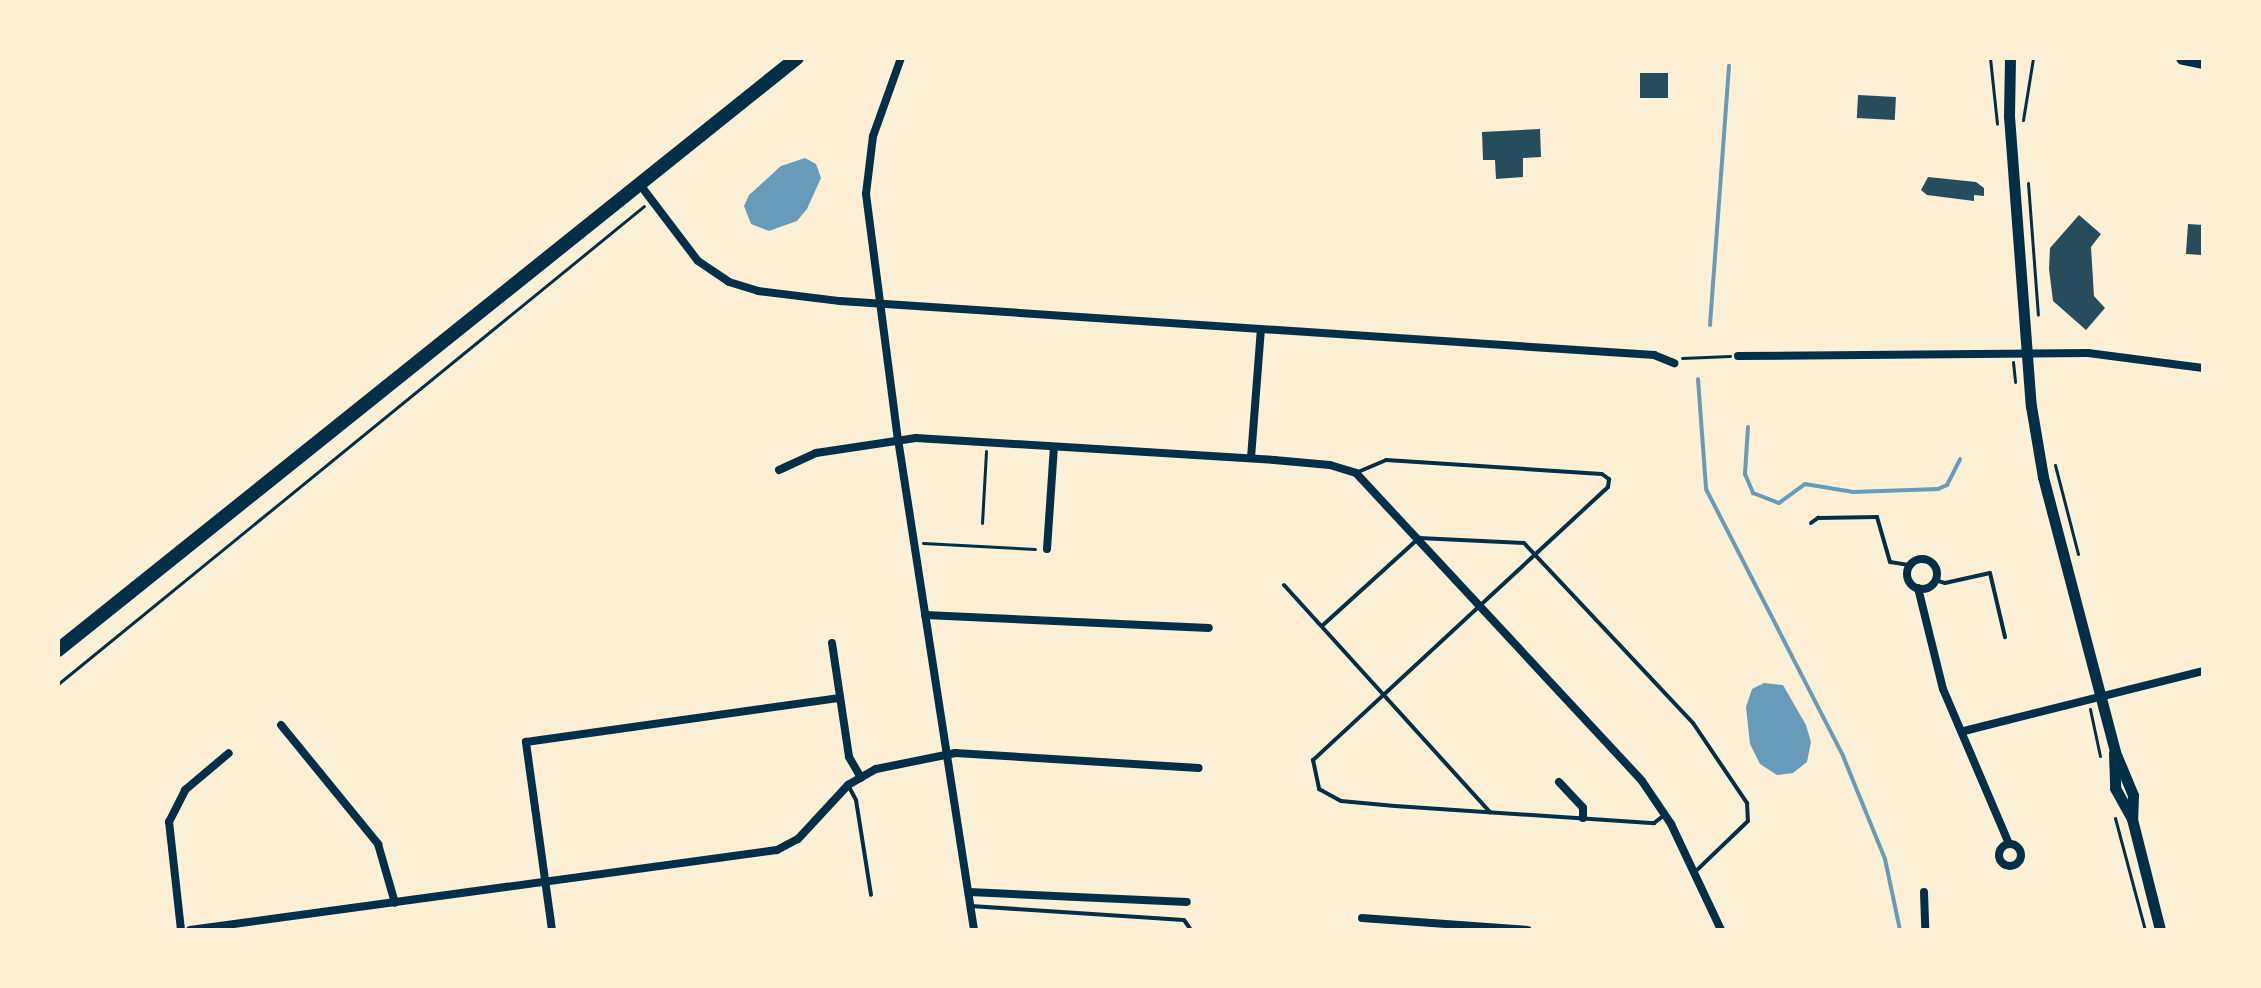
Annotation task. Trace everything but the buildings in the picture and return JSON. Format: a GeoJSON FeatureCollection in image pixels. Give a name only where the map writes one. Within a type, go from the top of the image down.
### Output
{"type":"FeatureCollection","features":[{"type":"Feature","properties":{"kind":"main road"},"geometry":{"type":"LineString","coordinates":[[58,650],[797,58]]}},
{"type":"Feature","properties":{"kind":"main road"},"geometry":{"type":"LineString","coordinates":[[2183,58],[2203,62]]}},
{"type":"Feature","properties":{"kind":"street"},"geometry":{"type":"LineString","coordinates":[[901,58],[866,165],[898,439],[974,930]]}},
{"type":"Feature","properties":{"kind":"street"},"geometry":{"type":"LineString","coordinates":[[2010,58],[2009,116],[2027,357],[2043,477],[2115,752],[2127,774],[2132,819],[2160,930]]}},
{"type":"Feature","properties":{"kind":"street"},"geometry":{"type":"LineString","coordinates":[[641,186],[698,261],[729,282],[758,291],[882,303],[1654,355],[1674,363]]}},
{"type":"Feature","properties":{"kind":"street"},"geometry":{"type":"LineString","coordinates":[[1251,458],[1261,329]]}},
{"type":"Feature","properties":{"kind":"street"},"geometry":{"type":"LineString","coordinates":[[1738,356],[2027,357],[2088,353],[2203,368]]}},
{"type":"Feature","properties":{"kind":"street"},"geometry":{"type":"LineString","coordinates":[[779,470],[816,453],[898,439],[1251,458],[1330,465],[1356,473],[1642,781],[1665,814],[1696,871],[1721,930]]}},
{"type":"Feature","properties":{"kind":"street"},"geometry":{"type":"LineString","coordinates":[[1047,549],[1054,447]]}},
{"type":"Feature","properties":{"kind":"street"},"geometry":{"type":"LineString","coordinates":[[1918,588],[1935,580],[1930,561],[1910,565],[1908,579],[1918,588],[1941,683],[1964,731],[2009,844]]}},
{"type":"Feature","properties":{"kind":"street"},"geometry":{"type":"LineString","coordinates":[[925,615],[1209,628]]}},
{"type":"Feature","properties":{"kind":"street"},"geometry":{"type":"LineString","coordinates":[[832,643],[849,757],[861,778]]}},
{"type":"Feature","properties":{"kind":"street"},"geometry":{"type":"LineString","coordinates":[[1964,731],[2203,671]]}},
{"type":"Feature","properties":{"kind":"street"},"geometry":{"type":"LineString","coordinates":[[552,930],[526,742],[840,698]]}},
{"type":"Feature","properties":{"kind":"street"},"geometry":{"type":"LineString","coordinates":[[281,725],[378,844],[395,903]]}},
{"type":"Feature","properties":{"kind":"street"},"geometry":{"type":"LineString","coordinates":[[181,930],[169,822],[185,790],[229,753]]}},
{"type":"Feature","properties":{"kind":"street"},"geometry":{"type":"LineString","coordinates":[[190,930],[777,850],[798,839],[848,785],[876,769],[945,755],[1199,768]]}},
{"type":"Feature","properties":{"kind":"street"},"geometry":{"type":"LineString","coordinates":[[1559,782],[1583,808],[1583,818]]}},
{"type":"Feature","properties":{"kind":"street"},"geometry":{"type":"LineString","coordinates":[[969,892],[1187,902]]}},
{"type":"Feature","properties":{"kind":"street"},"geometry":{"type":"LineString","coordinates":[[1924,892],[1925,930]]}},
{"type":"Feature","properties":{"kind":"street"},"geometry":{"type":"LineString","coordinates":[[1362,918],[1528,930]]}},
{"type":"Feature","properties":{"kind":"lane"},"geometry":{"type":"LineString","coordinates":[[1356,473],[1386,460],[1602,474],[1609,479],[1608,487],[1535,551],[1313,760],[1319,789],[1341,801],[1490,812],[1654,823],[1665,814]]}},
{"type":"Feature","properties":{"kind":"lane"},"geometry":{"type":"LineString","coordinates":[[1811,523],[1818,518],[1877,517],[1890,562],[1910,565]]}},
{"type":"Feature","properties":{"kind":"lane"},"geometry":{"type":"LineString","coordinates":[[1323,625],[1419,538],[1524,543],[1535,551],[1693,723],[1747,803],[1748,821],[1696,871]]}},
{"type":"Feature","properties":{"kind":"lane"},"geometry":{"type":"LineString","coordinates":[[1935,580],[1945,583],[1990,573],[2005,637]]}},
{"type":"Feature","properties":{"kind":"lane"},"geometry":{"type":"LineString","coordinates":[[1284,585],[1385,692],[1490,812]]}},
{"type":"Feature","properties":{"kind":"lane"},"geometry":{"type":"LineString","coordinates":[[848,785],[856,800],[871,895]]}},
{"type":"Feature","properties":{"kind":"lane"},"geometry":{"type":"LineString","coordinates":[[971,906],[1184,920],[1191,930]]}},
{"type":"Feature","properties":{"kind":"path"},"geometry":{"type":"LineString","coordinates":[[2022,134],[2033,58]]}},
{"type":"Feature","properties":{"kind":"path"},"geometry":{"type":"LineString","coordinates":[[2027,177],[2038,326]]}},
{"type":"Feature","properties":{"kind":"path"},"geometry":{"type":"LineString","coordinates":[[58,684],[652,200]]}},
{"type":"Feature","properties":{"kind":"path"},"geometry":{"type":"LineString","coordinates":[[1674,363],[1685,356],[1738,356]]}},
{"type":"Feature","properties":{"kind":"path"},"geometry":{"type":"LineString","coordinates":[[982,523],[986,442]]}},
{"type":"Feature","properties":{"kind":"path"},"geometry":{"type":"LineString","coordinates":[[2051,450],[2078,556]]}},
{"type":"Feature","properties":{"kind":"path"},"geometry":{"type":"LineString","coordinates":[[921,543],[1047,549]]}},
{"type":"Feature","properties":{"kind":"water"},"geometry":{"type":"Polygon","coordinates":[[[805,158],[816,164],[821,178],[807,209],[797,221],[769,231],[751,224],[744,206],[749,195],[781,166],[805,158]]]}},
{"type":"Feature","properties":{"kind":"water"},"geometry":{"type":"Polygon","coordinates":[[[1764,683],[1783,685],[1806,725],[1811,742],[1807,762],[1793,773],[1777,775],[1760,764],[1750,744],[1746,707],[1752,689],[1764,683]]]}},
{"type":"Feature","properties":{"kind":"waterway"},"geometry":{"type":"LineString","coordinates":[[1710,325],[1729,66]]}},
{"type":"Feature","properties":{"kind":"waterway"},"geometry":{"type":"LineString","coordinates":[[1698,379],[1706,489],[1843,756],[1885,859],[1900,930]]}},
{"type":"Feature","properties":{"kind":"waterway"},"geometry":{"type":"LineString","coordinates":[[1748,427],[1745,474],[1753,493],[1779,503],[1805,484],[1853,492],[1938,489],[1947,485],[1960,459]]}}]}
